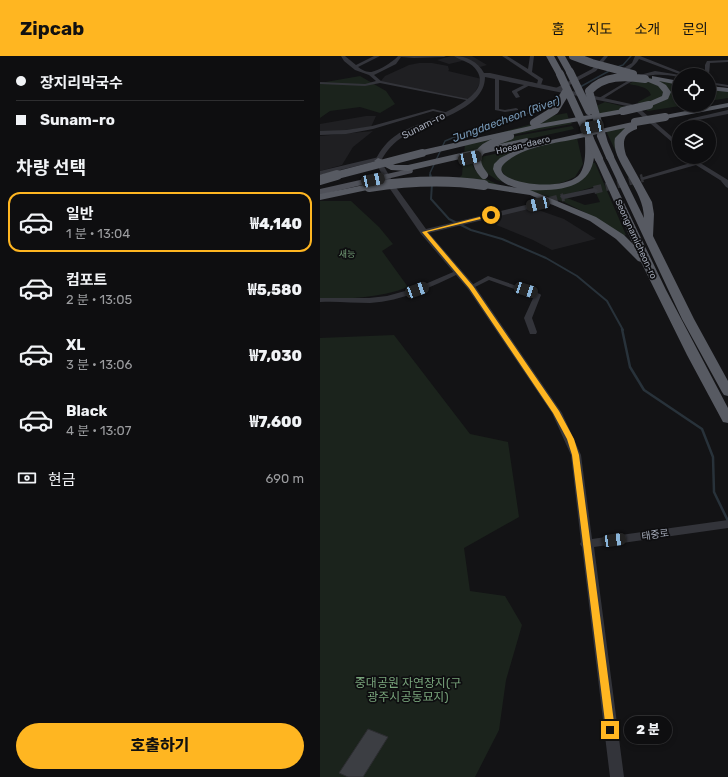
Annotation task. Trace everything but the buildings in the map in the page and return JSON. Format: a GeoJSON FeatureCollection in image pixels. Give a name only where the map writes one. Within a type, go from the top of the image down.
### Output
{"type":"FeatureCollection","features":[{"type":"Feature","properties":{"kind":"highway"},"geometry":{"type":"LineString","coordinates":[[550,56],[560,74],[567,90],[589,136],[594,159],[588,170],[576,181],[551,188],[532,187],[511,183],[503,178],[499,173],[498,168],[500,162],[518,151],[632,119],[649,105],[665,97],[667,92],[665,88],[649,78],[624,78],[607,80],[598,83],[589,91],[604,143]]}},
{"type":"Feature","properties":{"kind":"highway","name":"Seongnamicheon-ro"},"geometry":{"type":"LineString","coordinates":[[561,56],[688,319],[728,392]]}},
{"type":"Feature","properties":{"kind":"highway"},"geometry":{"type":"LineString","coordinates":[[573,56],[592,63],[649,78],[672,82]]}},
{"type":"Feature","properties":{"kind":"highway"},"geometry":{"type":"LineString","coordinates":[[716,89],[728,90]]}},
{"type":"Feature","properties":{"kind":"highway"},"geometry":{"type":"LineString","coordinates":[[320,180],[534,123],[548,116],[558,108],[567,90]]}},
{"type":"Feature","properties":{"kind":"highway"},"geometry":{"type":"LineString","coordinates":[[716,102],[728,100]]}},
{"type":"Feature","properties":{"kind":"highway"},"geometry":{"type":"LineString","coordinates":[[484,180],[478,170],[476,158],[480,152],[491,144],[510,136],[728,105]]}},
{"type":"Feature","properties":{"kind":"highway"},"geometry":{"type":"LineString","coordinates":[[661,114],[672,111]]}},
{"type":"Feature","properties":{"kind":"highway"},"geometry":{"type":"LineString","coordinates":[[485,136],[632,119],[672,112]]}},
{"type":"Feature","properties":{"kind":"highway"},"geometry":{"type":"LineString","coordinates":[[632,119],[627,130],[618,140],[621,152],[647,201],[649,218],[648,238]]}},
{"type":"Feature","properties":{"kind":"highway","name":"Hoean-daero"},"geometry":{"type":"LineString","coordinates":[[409,170],[564,136],[632,119]]}},
{"type":"Feature","properties":{"kind":"highway","name":"Seongnamicheon-ro"},"geometry":{"type":"LineString","coordinates":[[594,159],[685,340],[728,419]]}},
{"type":"Feature","properties":{"kind":"highway"},"geometry":{"type":"LineString","coordinates":[[378,160],[394,168],[409,170]]}},
{"type":"Feature","properties":{"kind":"highway"},"geometry":{"type":"LineString","coordinates":[[389,181],[409,170]]}},
{"type":"Feature","properties":{"kind":"highway"},"geometry":{"type":"LineString","coordinates":[[320,197],[361,183],[484,180],[532,193],[572,209],[608,228],[620,237],[649,267]]}},
{"type":"Feature","properties":{"kind":"main road"},"geometry":{"type":"LineString","coordinates":[[361,183],[378,160]]}},
{"type":"Feature","properties":{"kind":"main road","name":"Hoean-daero"},"geometry":{"type":"LineString","coordinates":[[320,188],[389,181],[409,170]]}},
{"type":"Feature","properties":{"kind":"main road","name":"Hoean-daero"},"geometry":{"type":"LineString","coordinates":[[320,192],[361,183]]}},
{"type":"Feature","properties":{"kind":"street"},"geometry":{"type":"LineString","coordinates":[[343,56],[345,60],[356,66],[357,69],[371,74],[380,82]]}},
{"type":"Feature","properties":{"kind":"street"},"geometry":{"type":"LineString","coordinates":[[356,66],[378,56]]}},
{"type":"Feature","properties":{"kind":"street"},"geometry":{"type":"LineString","coordinates":[[371,74],[394,63],[401,56],[444,56]]}},
{"type":"Feature","properties":{"kind":"street"},"geometry":{"type":"LineString","coordinates":[[457,56],[475,64],[483,75],[497,76],[629,105],[639,110],[671,138]]}},
{"type":"Feature","properties":{"kind":"street"},"geometry":{"type":"LineString","coordinates":[[504,56],[540,79],[535,84],[514,92],[518,97]]}},
{"type":"Feature","properties":{"kind":"street"},"geometry":{"type":"LineString","coordinates":[[530,72],[532,56]]}},
{"type":"Feature","properties":{"kind":"street"},"geometry":{"type":"LineString","coordinates":[[585,95],[634,64],[638,56],[672,69]]}},
{"type":"Feature","properties":{"kind":"street"},"geometry":{"type":"LineString","coordinates":[[558,89],[594,70],[603,57]]}},
{"type":"Feature","properties":{"kind":"street"},"geometry":{"type":"LineString","coordinates":[[707,68],[709,62],[728,61]]}},
{"type":"Feature","properties":{"kind":"street"},"geometry":{"type":"LineString","coordinates":[[601,98],[647,73],[659,72],[672,75]]}},
{"type":"Feature","properties":{"kind":"street"},"geometry":{"type":"LineString","coordinates":[[410,92],[444,100],[471,100],[479,91],[483,75]]}},
{"type":"Feature","properties":{"kind":"street"},"geometry":{"type":"LineString","coordinates":[[497,76],[497,110],[505,111],[516,109]]}},
{"type":"Feature","properties":{"kind":"street"},"geometry":{"type":"LineString","coordinates":[[320,83],[365,85],[380,82],[471,100]]}},
{"type":"Feature","properties":{"kind":"street"},"geometry":{"type":"LineString","coordinates":[[716,84],[728,86]]}},
{"type":"Feature","properties":{"kind":"street","name":"Sunam-ro"},"geometry":{"type":"LineString","coordinates":[[378,160],[391,142],[403,134],[471,100]]}},
{"type":"Feature","properties":{"kind":"street"},"geometry":{"type":"LineString","coordinates":[[320,133],[346,132],[371,127],[433,110],[447,113]]}},
{"type":"Feature","properties":{"kind":"street"},"geometry":{"type":"LineString","coordinates":[[691,120],[728,112]]}},
{"type":"Feature","properties":{"kind":"street"},"geometry":{"type":"LineString","coordinates":[[320,173],[378,160],[389,181],[424,232],[472,287],[557,413],[570,439],[576,455],[616,777]]}},
{"type":"Feature","properties":{"kind":"street"},"geometry":{"type":"LineString","coordinates":[[643,178],[693,164]]}},
{"type":"Feature","properties":{"kind":"street"},"geometry":{"type":"LineString","coordinates":[[698,164],[727,184]]}},
{"type":"Feature","properties":{"kind":"street"},"geometry":{"type":"LineString","coordinates":[[564,197],[594,190]]}},
{"type":"Feature","properties":{"kind":"street"},"geometry":{"type":"LineString","coordinates":[[424,232],[538,204]]}},
{"type":"Feature","properties":{"kind":"street"},"geometry":{"type":"LineString","coordinates":[[415,219],[429,225],[446,226]]}},
{"type":"Feature","properties":{"kind":"street"},"geometry":{"type":"LineString","coordinates":[[432,242],[434,232],[446,226]]}},
{"type":"Feature","properties":{"kind":"street"},"geometry":{"type":"LineString","coordinates":[[320,300],[375,300],[390,298],[428,287],[458,272]]}},
{"type":"Feature","properties":{"kind":"street"},"geometry":{"type":"LineString","coordinates":[[472,287],[488,278],[538,295],[528,318],[533,332]]}},
{"type":"Feature","properties":{"kind":"street","name":"태중로"},"geometry":{"type":"LineString","coordinates":[[586,544],[728,524]]}},
{"type":"Feature","properties":{"kind":"shaded area"},"geometry":{"type":"Polygon","coordinates":[[[451,56],[472,56],[487,65],[480,67],[466,60],[449,64],[437,60],[451,56]]]}},
{"type":"Feature","properties":{"kind":"shaded area"},"geometry":{"type":"Polygon","coordinates":[[[432,63],[448,66],[448,71],[482,79],[471,100],[380,82],[385,76],[409,65],[432,63]]]}},
{"type":"Feature","properties":{"kind":"shaded area"},"geometry":{"type":"Polygon","coordinates":[[[366,116],[376,116],[371,127],[320,133],[320,124],[366,116]]]}},
{"type":"Feature","properties":{"kind":"shaded area"},"geometry":{"type":"Polygon","coordinates":[[[373,131],[353,147],[342,165],[320,171],[320,136],[373,131]]]}},
{"type":"Feature","properties":{"kind":"shaded area"},"geometry":{"type":"Polygon","coordinates":[[[527,206],[564,219],[596,239],[552,250],[533,240],[484,220],[527,206]]]}},
{"type":"Feature","properties":{"kind":"green space"},"geometry":{"type":"Polygon","coordinates":[[[360,76],[386,91],[395,104],[380,113],[360,107],[330,111],[320,118],[320,83],[360,76]]]}},
{"type":"Feature","properties":{"kind":"green space"},"geometry":{"type":"Polygon","coordinates":[[[641,76],[672,83],[672,107],[648,111],[644,109],[663,101],[668,96],[668,89],[641,76]]]}},
{"type":"Feature","properties":{"kind":"green space"},"geometry":{"type":"Polygon","coordinates":[[[637,79],[659,85],[664,90],[661,99],[639,106],[638,102],[651,95],[645,88],[629,84],[637,79]]]}},
{"type":"Feature","properties":{"kind":"green space"},"geometry":{"type":"Polygon","coordinates":[[[716,90],[728,91],[728,98],[716,100],[716,90]]]}},
{"type":"Feature","properties":{"kind":"green space"},"geometry":{"type":"Polygon","coordinates":[[[605,102],[630,108],[599,114],[596,106],[605,102]]]}},
{"type":"Feature","properties":{"kind":"green space"},"geometry":{"type":"Polygon","coordinates":[[[567,113],[569,120],[492,135],[535,123],[550,116],[567,113]]]}},
{"type":"Feature","properties":{"kind":"green space"},"geometry":{"type":"Polygon","coordinates":[[[570,121],[572,124],[512,135],[477,151],[464,154],[465,144],[570,121]]]}},
{"type":"Feature","properties":{"kind":"green space"},"geometry":{"type":"Polygon","coordinates":[[[633,125],[621,132],[620,157],[637,196],[606,131],[633,125]]]}},
{"type":"Feature","properties":{"kind":"green space"},"geometry":{"type":"Polygon","coordinates":[[[572,126],[574,129],[488,148],[516,136],[572,126]]]}},
{"type":"Feature","properties":{"kind":"green space"},"geometry":{"type":"Polygon","coordinates":[[[577,138],[583,164],[575,177],[564,182],[552,185],[530,185],[507,179],[500,168],[506,161],[524,151],[546,144],[577,138]]]}},
{"type":"Feature","properties":{"kind":"green space"},"geometry":{"type":"Polygon","coordinates":[[[539,144],[507,154],[496,162],[498,177],[539,189],[579,181],[591,162],[595,163],[626,235],[622,235],[586,213],[564,202],[497,180],[485,172],[481,165],[481,157],[539,144]],[[593,187],[562,196],[585,205],[600,202],[593,187]]]}},
{"type":"Feature","properties":{"kind":"green space"},"geometry":{"type":"Polygon","coordinates":[[[472,161],[475,170],[478,173],[486,179],[499,185],[458,179],[462,175],[463,163],[472,161]]]}},
{"type":"Feature","properties":{"kind":"green space","name":"새능"},"geometry":{"type":"Polygon","coordinates":[[[320,201],[351,201],[379,227],[393,244],[382,251],[408,287],[397,291],[376,295],[320,300],[320,201]]]}},
{"type":"Feature","properties":{"kind":"green space","name":"중대공원 자연장지(구 광주시공동묘지)"},"geometry":{"type":"Polygon","coordinates":[[[394,335],[470,434],[508,442],[519,517],[464,548],[470,591],[505,596],[522,625],[506,680],[499,730],[475,777],[320,777],[320,338],[394,335]]]}},
{"type":"Feature","properties":{"kind":"waterway","name":"Jungdaecheon (River)"},"geometry":{"type":"LineString","coordinates":[[617,67],[623,65],[631,56]]}},
{"type":"Feature","properties":{"kind":"waterway","name":"Jungdaecheon (River)"},"geometry":{"type":"LineString","coordinates":[[580,87],[609,71]]}},
{"type":"Feature","properties":{"kind":"waterway","name":"Jungdaecheon (River)"},"geometry":{"type":"LineString","coordinates":[[431,176],[430,173],[445,141],[484,125],[506,120],[557,104]]}},
{"type":"Feature","properties":{"kind":"waterway","name":"Jungdaecheon (River)"},"geometry":{"type":"LineString","coordinates":[[430,175],[431,179]]}},
{"type":"Feature","properties":{"kind":"waterway","name":"Jungdaecheon (River)"},"geometry":{"type":"LineString","coordinates":[[432,184],[431,199],[449,219],[471,230],[502,239],[546,258],[577,276],[607,301],[623,330]]}},
{"type":"Feature","properties":{"kind":"waterway","name":"Jungdaecheon (River)"},"geometry":{"type":"LineString","coordinates":[[622,329],[630,367],[644,390],[702,429],[713,457],[714,492],[728,521]]}},
{"type":"Feature","properties":{"kind":"tunnel"},"geometry":{"type":"LineString","coordinates":[[594,190],[643,178]]}},
{"type":"Feature","properties":{"kind":"tunnel"},"geometry":{"type":"LineString","coordinates":[[538,204],[564,197]]}},
{"type":"Feature","properties":{"kind":"route"},"geometry":{"type":"LineString","coordinates":[[491,215],[424,232],[472,287],[557,413],[576,455],[610,730]]}}]}
